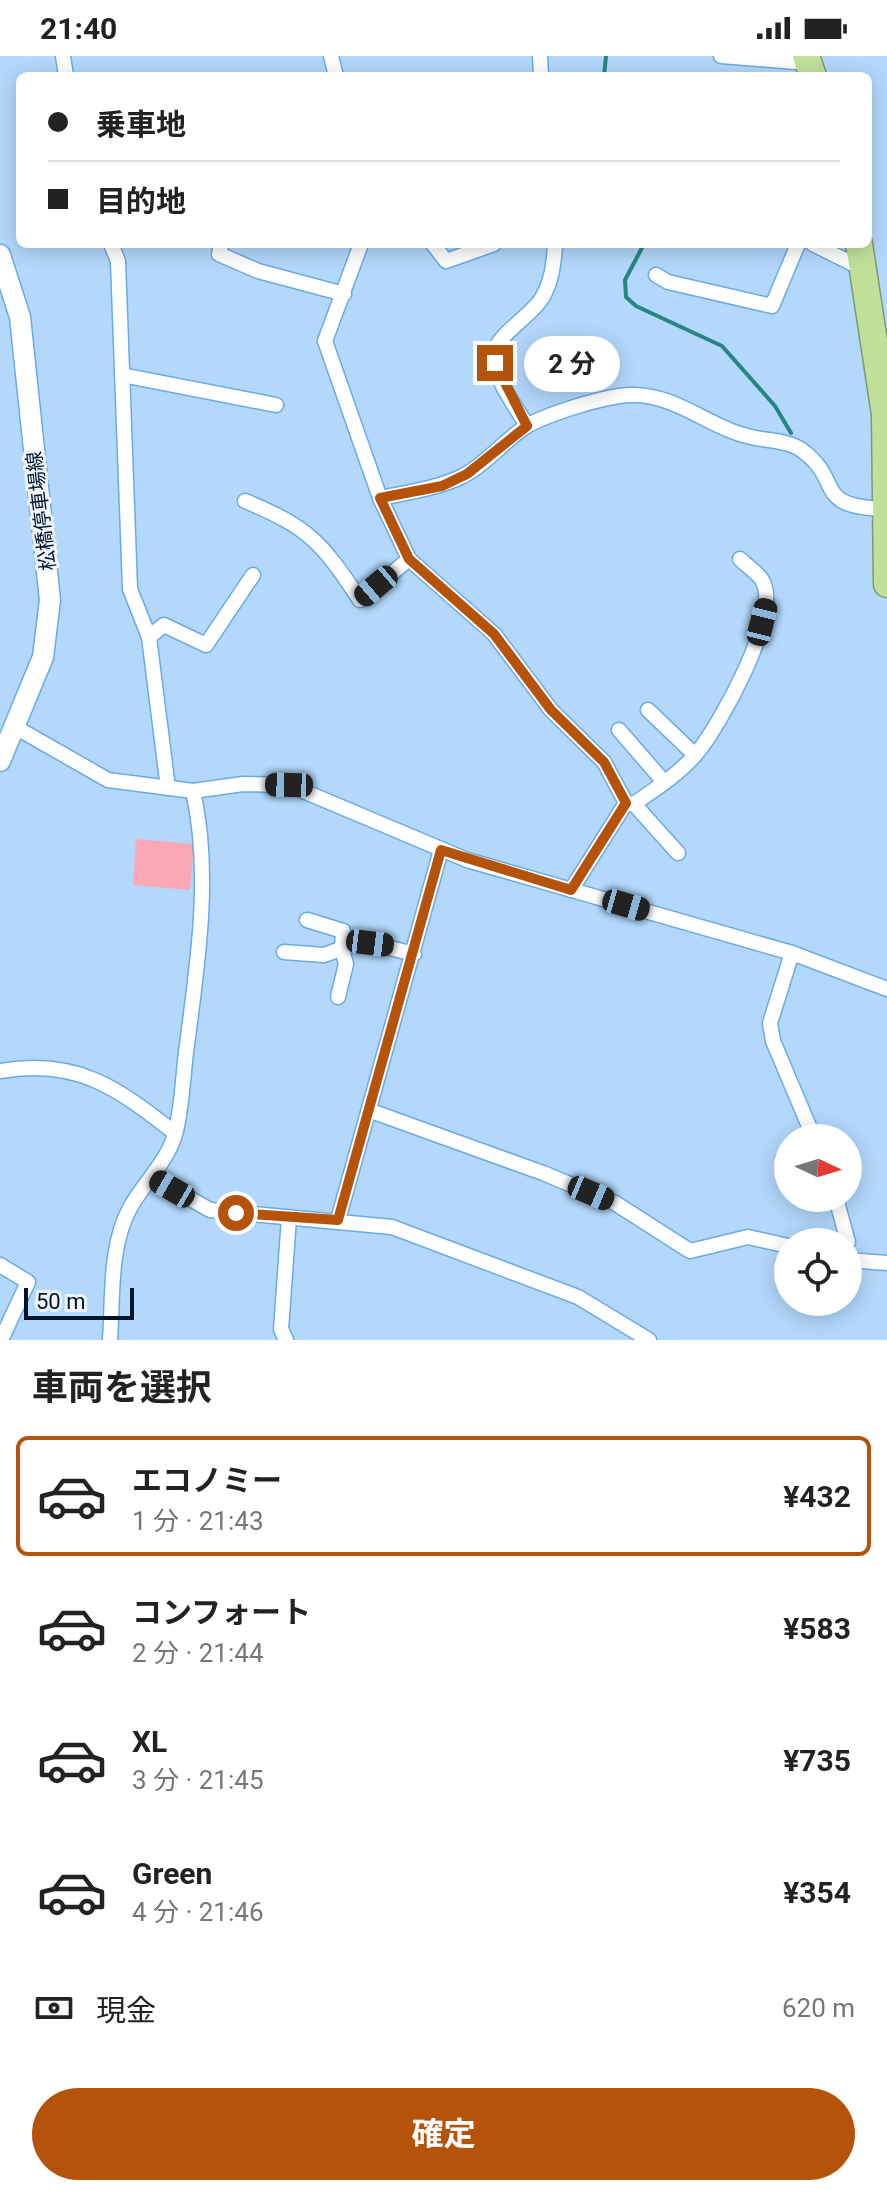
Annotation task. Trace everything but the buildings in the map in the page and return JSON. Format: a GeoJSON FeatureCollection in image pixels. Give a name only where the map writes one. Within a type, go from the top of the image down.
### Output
{"type":"FeatureCollection","features":[{"type":"Feature","properties":{"kind":"highway"},"geometry":{"type":"LineString","coordinates":[[870,277],[885,414],[887,580]]}},
{"type":"Feature","properties":{"kind":"main road","name":"松橋停車場線"},"geometry":{"type":"LineString","coordinates":[[0,255],[20,317],[50,600],[43,657],[0,761]]}},
{"type":"Feature","properties":{"kind":"street"},"geometry":{"type":"LineString","coordinates":[[721,56],[809,65]]}},
{"type":"Feature","properties":{"kind":"street"},"geometry":{"type":"LineString","coordinates":[[113,248],[118,261],[130,589],[149,637],[168,788]]}},
{"type":"Feature","properties":{"kind":"street"},"geometry":{"type":"LineString","coordinates":[[220,248],[219,254],[258,271],[344,294]]}},
{"type":"Feature","properties":{"kind":"street"},"geometry":{"type":"LineString","coordinates":[[360,248],[325,341],[380,498],[409,559],[494,634],[551,710],[604,762],[630,803],[678,853]]}},
{"type":"Feature","properties":{"kind":"street"},"geometry":{"type":"LineString","coordinates":[[436,248],[446,261],[483,248]]}},
{"type":"Feature","properties":{"kind":"street"},"geometry":{"type":"LineString","coordinates":[[527,426],[498,374],[494,353],[496,344],[526,319],[542,298],[553,272],[555,248]]}},
{"type":"Feature","properties":{"kind":"street"},"geometry":{"type":"LineString","coordinates":[[656,275],[668,282],[772,306],[796,248]]}},
{"type":"Feature","properties":{"kind":"street"},"geometry":{"type":"LineString","coordinates":[[820,248],[870,277]]}},
{"type":"Feature","properties":{"kind":"street"},"geometry":{"type":"LineString","coordinates":[[122,375],[276,405]]}},
{"type":"Feature","properties":{"kind":"street"},"geometry":{"type":"LineString","coordinates":[[380,498],[442,486],[467,474],[527,426],[590,403],[629,395],[649,396],[675,403],[735,432],[801,449],[816,463],[830,491],[845,504],[886,509]]}},
{"type":"Feature","properties":{"kind":"street"},"geometry":{"type":"LineString","coordinates":[[245,501],[310,533],[327,550],[360,600],[409,559]]}},
{"type":"Feature","properties":{"kind":"street"},"geometry":{"type":"LineString","coordinates":[[571,890],[630,803],[664,782],[695,755],[717,726],[756,644],[767,599],[763,581],[740,559]]}},
{"type":"Feature","properties":{"kind":"street"},"geometry":{"type":"LineString","coordinates":[[149,637],[164,625],[206,645],[253,575]]}},
{"type":"Feature","properties":{"kind":"street"},"geometry":{"type":"LineString","coordinates":[[648,710],[695,755]]}},
{"type":"Feature","properties":{"kind":"street"},"geometry":{"type":"LineString","coordinates":[[15,727],[108,780],[193,791],[243,784],[289,785],[441,850],[792,953],[887,989]]}},
{"type":"Feature","properties":{"kind":"street"},"geometry":{"type":"LineString","coordinates":[[619,730],[664,782]]}},
{"type":"Feature","properties":{"kind":"street"},"geometry":{"type":"LineString","coordinates":[[110,1340],[119,1231],[131,1206],[154,1178],[175,1133],[195,980],[200,895],[201,825],[193,791]]}},
{"type":"Feature","properties":{"kind":"street"},"geometry":{"type":"LineString","coordinates":[[338,1220],[371,1111],[441,850]]}},
{"type":"Feature","properties":{"kind":"street"},"geometry":{"type":"LineString","coordinates":[[307,920],[343,931],[342,950],[346,964],[338,997]]}},
{"type":"Feature","properties":{"kind":"street"},"geometry":{"type":"LineString","coordinates":[[284,952],[324,955],[351,945],[370,943],[414,954]]}},
{"type":"Feature","properties":{"kind":"street"},"geometry":{"type":"LineString","coordinates":[[792,953],[770,1023],[773,1041],[808,1124]]}},
{"type":"Feature","properties":{"kind":"street"},"geometry":{"type":"LineString","coordinates":[[0,1071],[17,1068],[79,1073],[103,1081],[175,1133]]}},
{"type":"Feature","properties":{"kind":"street"},"geometry":{"type":"LineString","coordinates":[[371,1111],[543,1173],[615,1203],[690,1251],[748,1237],[774,1243]]}},
{"type":"Feature","properties":{"kind":"street"},"geometry":{"type":"LineString","coordinates":[[154,1178],[210,1210],[392,1227],[578,1297],[649,1340]]}},
{"type":"Feature","properties":{"kind":"street"},"geometry":{"type":"LineString","coordinates":[[286,1340],[281,1329],[289,1218]]}},
{"type":"Feature","properties":{"kind":"street"},"geometry":{"type":"LineString","coordinates":[[862,1261],[887,1263]]}},
{"type":"Feature","properties":{"kind":"street"},"geometry":{"type":"LineString","coordinates":[[0,1265],[28,1282],[1,1340]]}},
{"type":"Feature","properties":{"kind":"shaded area"},"geometry":{"type":"Polygon","coordinates":[[[136,839],[194,844],[190,890],[133,885],[136,839]]]}},
{"type":"Feature","properties":{"kind":"waterway"},"geometry":{"type":"LineString","coordinates":[[604,72],[606,56]]}},
{"type":"Feature","properties":{"kind":"waterway"},"geometry":{"type":"LineString","coordinates":[[642,248],[625,280],[626,297],[636,306],[722,346],[775,406],[791,433]]}},
{"type":"Feature","properties":{"kind":"route"},"geometry":{"type":"LineString","coordinates":[[236,1213],[338,1220],[371,1111],[441,850],[571,890],[626,803],[604,762],[551,710],[494,634],[409,559],[380,498],[442,486],[467,474],[527,426],[495,363]]}}]}
